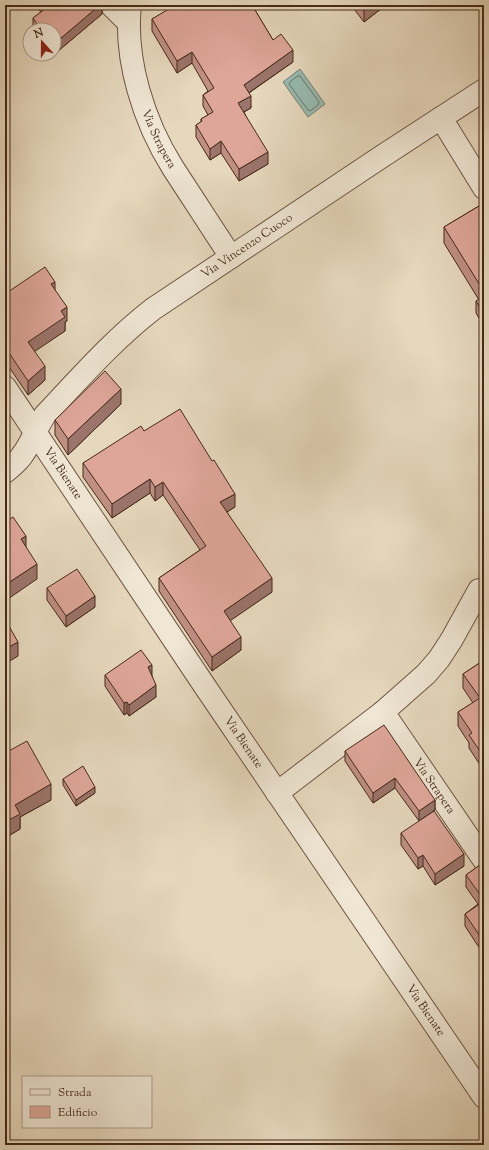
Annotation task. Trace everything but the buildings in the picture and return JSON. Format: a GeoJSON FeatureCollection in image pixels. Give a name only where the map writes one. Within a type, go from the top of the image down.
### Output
{"type":"FeatureCollection","features":[{"type":"Feature","properties":{"kind":"street"},"geometry":{"type":"LineString","coordinates":[[111,5],[129,14]]}},
{"type":"Feature","properties":{"kind":"street","name":"Via Strapera"},"geometry":{"type":"LineString","coordinates":[[129,14],[130,40],[134,70],[142,102],[152,130],[164,154],[232,257]]}},
{"type":"Feature","properties":{"kind":"street","name":"Via Vincenzo Cuoco"},"geometry":{"type":"LineString","coordinates":[[5,472],[23,455],[45,415],[138,320],[152,309],[374,161],[484,90]]}},
{"type":"Feature","properties":{"kind":"street"},"geometry":{"type":"LineString","coordinates":[[441,118],[484,188]]}},
{"type":"Feature","properties":{"kind":"street","name":"Via Bienate"},"geometry":{"type":"LineString","coordinates":[[5,387],[277,793],[484,1097]]}},
{"type":"Feature","properties":{"kind":"street"},"geometry":{"type":"LineString","coordinates":[[277,793],[383,712],[418,681],[439,659],[452,639],[479,590],[484,597]]}},
{"type":"Feature","properties":{"kind":"street","name":"Via Strapera"},"geometry":{"type":"LineString","coordinates":[[383,712],[484,860]]}},
{"type":"Feature","properties":{"kind":"water"},"geometry":{"type":"Polygon","coordinates":[[[300,69],[325,104],[308,117],[283,82],[300,69]]]}}]}
